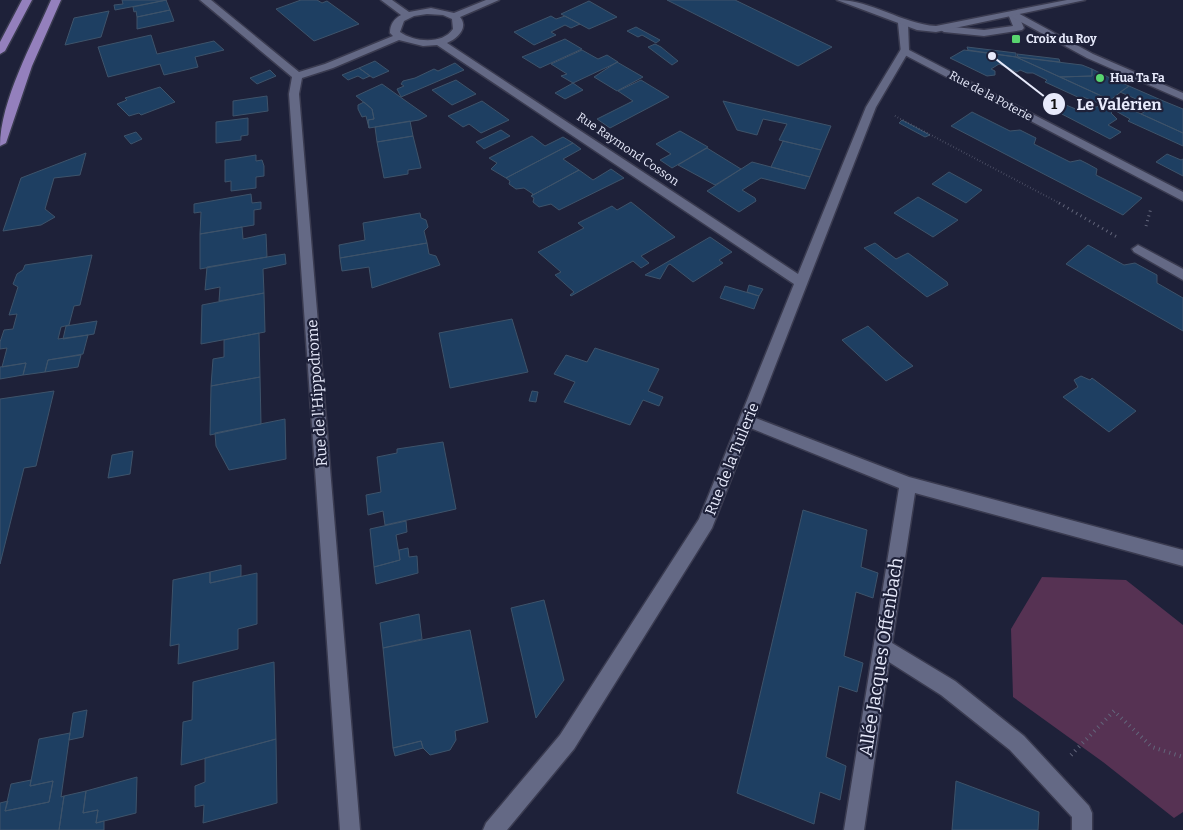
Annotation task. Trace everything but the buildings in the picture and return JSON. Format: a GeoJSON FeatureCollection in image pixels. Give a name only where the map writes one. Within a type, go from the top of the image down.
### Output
{"type":"FeatureCollection","features":[{"type":"Feature","properties":{"kind":"main road"},"geometry":{"type":"LineString","coordinates":[[0,50],[20,0]]}},
{"type":"Feature","properties":{"kind":"main road"},"geometry":{"type":"LineString","coordinates":[[0,50],[27,0]]}},
{"type":"Feature","properties":{"kind":"main road"},"geometry":{"type":"LineString","coordinates":[[0,143],[27,66],[47,0]]}},
{"type":"Feature","properties":{"kind":"main road"},"geometry":{"type":"LineString","coordinates":[[27,66],[56,0]]}},
{"type":"Feature","properties":{"kind":"street"},"geometry":{"type":"LineString","coordinates":[[205,0],[297,76],[329,66],[398,37],[421,44],[440,42],[458,30],[458,20],[447,13],[427,11],[408,15],[396,23],[395,33],[398,37]]}},
{"type":"Feature","properties":{"kind":"street"},"geometry":{"type":"LineString","coordinates":[[386,0],[408,15]]}},
{"type":"Feature","properties":{"kind":"street"},"geometry":{"type":"LineString","coordinates":[[454,16],[494,0]]}},
{"type":"Feature","properties":{"kind":"street"},"geometry":{"type":"LineString","coordinates":[[842,0],[920,28],[984,34],[1019,28],[1013,14]]}},
{"type":"Feature","properties":{"kind":"street"},"geometry":{"type":"LineString","coordinates":[[944,29],[1080,0]]}},
{"type":"Feature","properties":{"kind":"street"},"geometry":{"type":"LineString","coordinates":[[1013,14],[1090,56],[1183,97]]}},
{"type":"Feature","properties":{"kind":"street"},"geometry":{"type":"LineString","coordinates":[[903,23],[904,51]]}},
{"type":"Feature","properties":{"kind":"street","name":"Rue Raymond Cosson"},"geometry":{"type":"LineString","coordinates":[[440,42],[800,281]]}},
{"type":"Feature","properties":{"kind":"street","name":"Rue de la Tuilerie"},"geometry":{"type":"LineString","coordinates":[[493,830],[567,742],[706,523],[748,421],[800,281],[870,107],[904,51]]}},
{"type":"Feature","properties":{"kind":"street","name":"Rue de la Poterie"},"geometry":{"type":"LineString","coordinates":[[904,51],[1183,197]]}},
{"type":"Feature","properties":{"kind":"street","name":"Rue de l'Hippodrome"},"geometry":{"type":"LineString","coordinates":[[297,76],[294,94],[350,830]]}},
{"type":"Feature","properties":{"kind":"street"},"geometry":{"type":"LineString","coordinates":[[1138,249],[1183,275]]}},
{"type":"Feature","properties":{"kind":"street"},"geometry":{"type":"LineString","coordinates":[[748,421],[908,484],[1183,558]]}},
{"type":"Feature","properties":{"kind":"street","name":"Allée Jacques Offenbach"},"geometry":{"type":"LineString","coordinates":[[854,830],[908,484]]}},
{"type":"Feature","properties":{"kind":"street"},"geometry":{"type":"LineString","coordinates":[[882,648],[948,688],[1017,743],[1082,813],[1082,830]]}},
{"type":"Feature","properties":{"kind":"path"},"geometry":{"type":"LineString","coordinates":[[870,107],[913,124],[1051,198],[1138,249]]}},
{"type":"Feature","properties":{"kind":"path"},"geometry":{"type":"LineString","coordinates":[[1049,777],[1114,711],[1152,747],[1183,758]]}},
{"type":"Feature","properties":{"kind":"shaded area"},"geometry":{"type":"Polygon","coordinates":[[[1042,577],[1126,580],[1183,625],[1183,812],[1174,818],[1103,762],[1013,697],[1011,629],[1042,577]]]}},
{"type":"Feature","properties":{"kind":"place","name":"Croix du Roy"},"geometry":{"type":"Point","coordinates":[1016,39]}},
{"type":"Feature","properties":{"kind":"place","name":"Le Valérien"},"geometry":{"type":"Point","coordinates":[992,56]}},
{"type":"Feature","properties":{"kind":"place","name":"Hua Ta Fa"},"geometry":{"type":"Point","coordinates":[1100,78]}}]}
